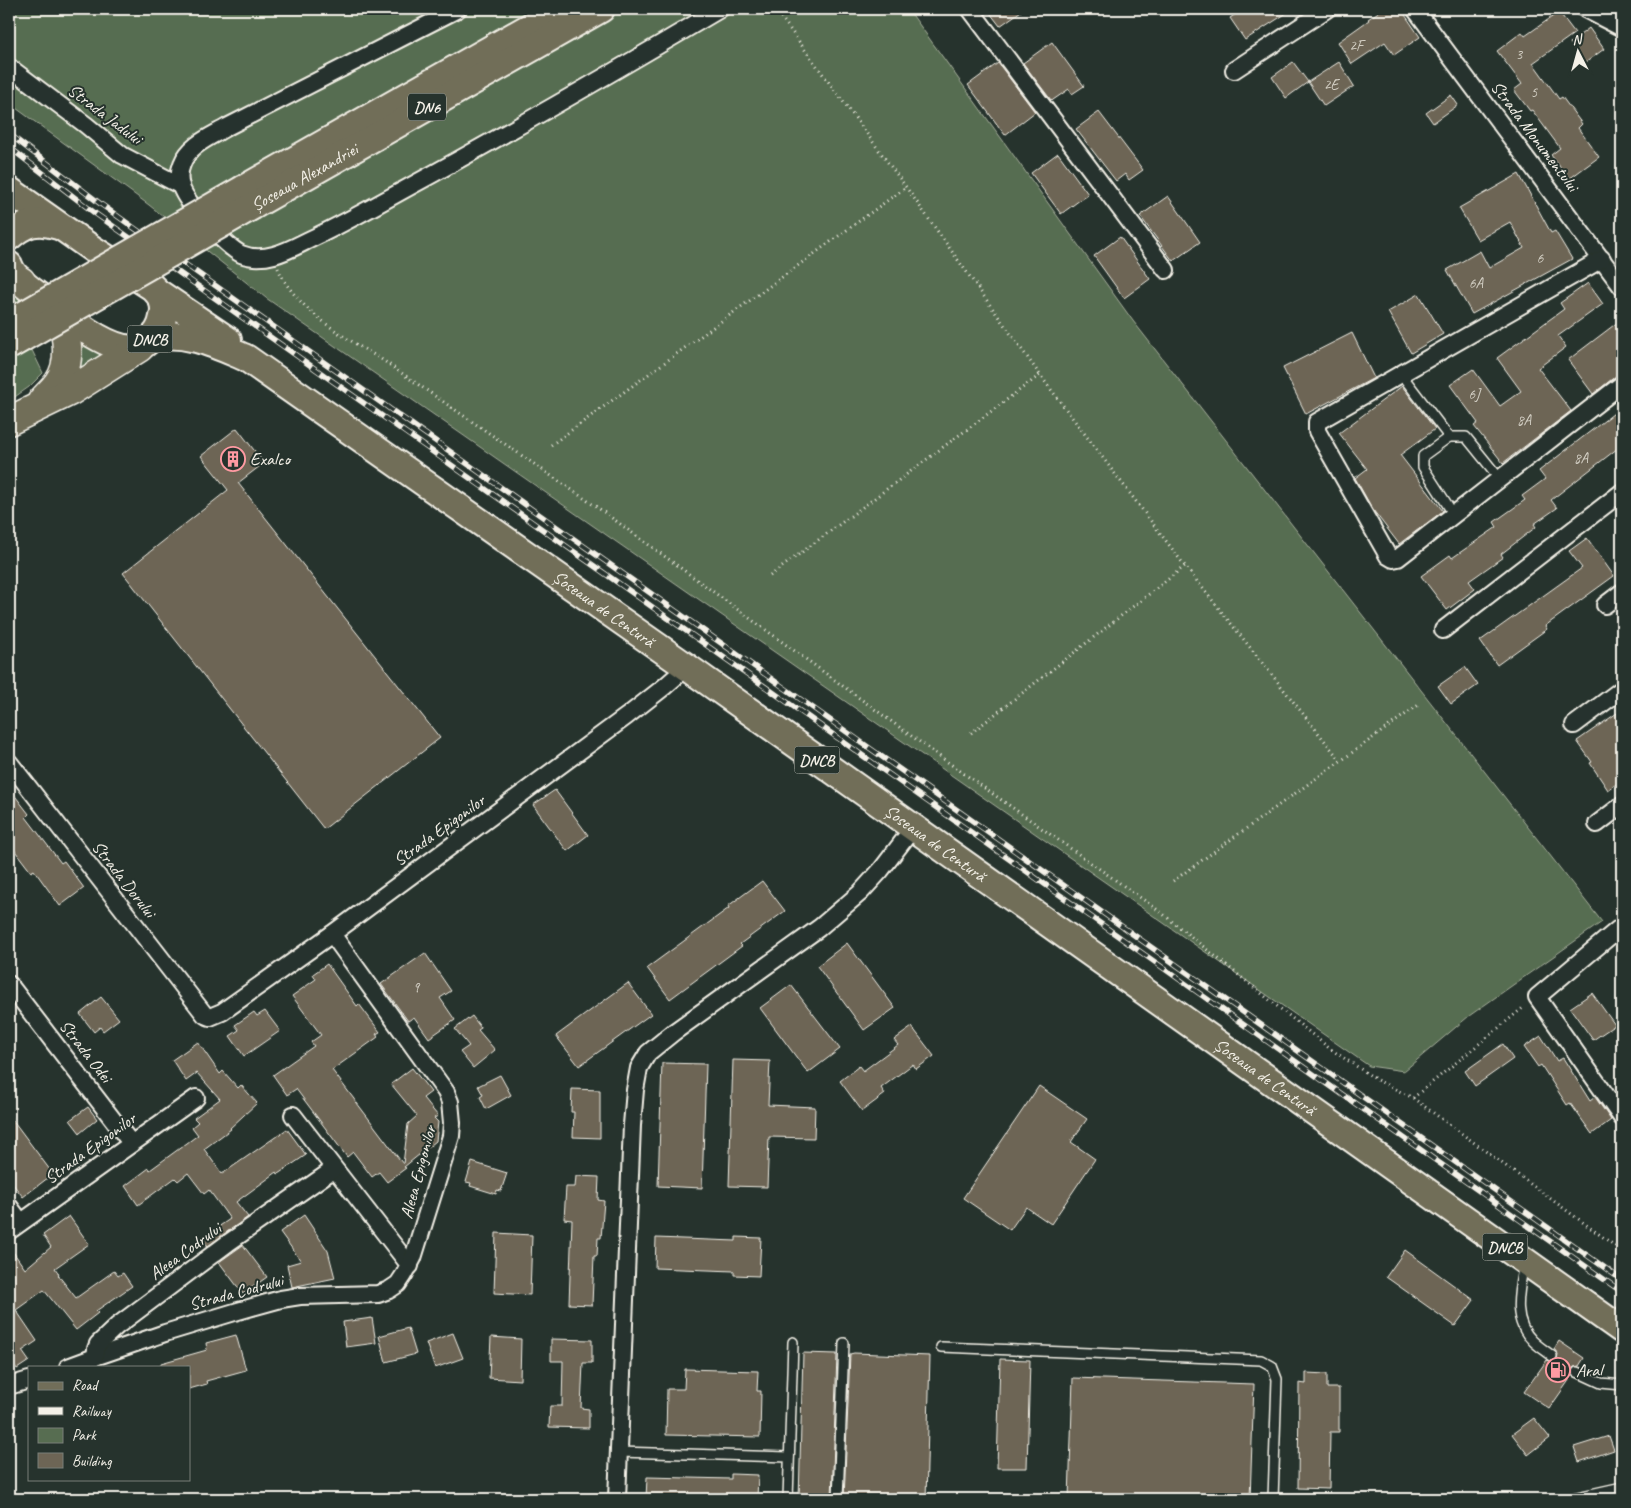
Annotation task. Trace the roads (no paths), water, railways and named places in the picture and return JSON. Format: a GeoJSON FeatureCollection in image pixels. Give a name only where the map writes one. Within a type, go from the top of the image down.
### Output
{"type":"FeatureCollection","features":[{"type":"Feature","properties":{"kind":"highway"},"geometry":{"type":"LineString","coordinates":[[37,406],[58,383],[67,362],[66,337],[59,311]]}},
{"type":"Feature","properties":{"kind":"highway"},"geometry":{"type":"LineString","coordinates":[[9,421],[71,391],[147,342]]}},
{"type":"Feature","properties":{"kind":"main road","name":"Șoseaua Alexandriei"},"geometry":{"type":"LineString","coordinates":[[9,346],[248,198],[562,9]]}},
{"type":"Feature","properties":{"kind":"main road","name":"Șoseaua Alexandriei"},"geometry":{"type":"LineString","coordinates":[[9,323],[248,198],[601,9]]}},
{"type":"Feature","properties":{"kind":"main road","name":"Șoseaua de Centură"},"geometry":{"type":"LineString","coordinates":[[9,190],[58,226],[235,345],[246,358]]}},
{"type":"Feature","properties":{"kind":"main road","name":"Șoseaua de Centură"},"geometry":{"type":"LineString","coordinates":[[9,208],[11,220],[9,236]]}},
{"type":"Feature","properties":{"kind":"main road","name":"Șoseaua de Centură"},"geometry":{"type":"LineString","coordinates":[[9,236],[30,223],[47,222],[58,226]]}},
{"type":"Feature","properties":{"kind":"main road","name":"Șoseaua de Centură"},"geometry":{"type":"LineString","coordinates":[[13,274],[59,311],[104,341],[125,348],[178,335],[201,339],[246,358],[687,667],[1622,1330]]}},
{"type":"Feature","properties":{"kind":"main road","name":"DNCB"},"geometry":{"type":"LineString","coordinates":[[147,342],[161,326],[164,306],[160,294]]}},
{"type":"Feature","properties":{"kind":"street"},"geometry":{"type":"LineString","coordinates":[[458,9],[197,144],[187,154],[180,173],[181,186],[189,202],[218,235],[234,249],[249,256],[260,258],[273,256],[326,232],[458,160],[720,9]]}},
{"type":"Feature","properties":{"kind":"street"},"geometry":{"type":"LineString","coordinates":[[970,9],[1166,270]]}},
{"type":"Feature","properties":{"kind":"street"},"geometry":{"type":"LineString","coordinates":[[1234,70],[1327,9]]}},
{"type":"Feature","properties":{"kind":"street","name":"Strada Monumentului"},"geometry":{"type":"LineString","coordinates":[[1415,9],[1622,287]]}},
{"type":"Feature","properties":{"kind":"street"},"geometry":{"type":"LineString","coordinates":[[1585,9],[1622,28]]}},
{"type":"Feature","properties":{"kind":"street","name":"Strada Jadului"},"geometry":{"type":"LineString","coordinates":[[9,67],[122,155],[181,186]]}},
{"type":"Feature","properties":{"kind":"street"},"geometry":{"type":"LineString","coordinates":[[1602,259],[1317,422],[1317,431],[1388,556],[1393,559],[1398,558],[1622,384]]}},
{"type":"Feature","properties":{"kind":"street"},"geometry":{"type":"LineString","coordinates":[[1443,630],[1622,492]]}},
{"type":"Feature","properties":{"kind":"street"},"geometry":{"type":"LineString","coordinates":[[1605,605],[1622,592]]}},
{"type":"Feature","properties":{"kind":"street","name":"Strada Epigonilor"},"geometry":{"type":"LineString","coordinates":[[210,1018],[222,1012],[332,934],[627,716],[687,667]]}},
{"type":"Feature","properties":{"kind":"street"},"geometry":{"type":"LineString","coordinates":[[1574,725],[1622,689]]}},
{"type":"Feature","properties":{"kind":"street","name":"Strada Dorului"},"geometry":{"type":"LineString","coordinates":[[9,762],[205,1015],[210,1018]]}},
{"type":"Feature","properties":{"kind":"street"},"geometry":{"type":"LineString","coordinates":[[1597,824],[1622,805]]}},
{"type":"Feature","properties":{"kind":"street"},"geometry":{"type":"LineString","coordinates":[[617,1499],[634,1090],[639,1068],[648,1053],[674,1032],[819,928],[860,893],[881,870],[913,828]]}},
{"type":"Feature","properties":{"kind":"street"},"geometry":{"type":"LineString","coordinates":[[1622,926],[1537,996],[1622,1118]]}},
{"type":"Feature","properties":{"kind":"street","name":"Aleea Epigonilor"},"geometry":{"type":"LineString","coordinates":[[332,934],[446,1092],[450,1102],[451,1136],[429,1212],[410,1266]]}},
{"type":"Feature","properties":{"kind":"street","name":"Strada Odei"},"geometry":{"type":"LineString","coordinates":[[9,984],[131,1143]]}},
{"type":"Feature","properties":{"kind":"street","name":"Strada Epigonilor"},"geometry":{"type":"LineString","coordinates":[[15,1226],[196,1098]]}},
{"type":"Feature","properties":{"kind":"street","name":"Aleea Epigonilor"},"geometry":{"type":"LineString","coordinates":[[293,1115],[410,1266]]}},
{"type":"Feature","properties":{"kind":"street","name":"Aleea Codrului"},"geometry":{"type":"LineString","coordinates":[[95,1357],[98,1344],[117,1326],[228,1243],[334,1169]]}},
{"type":"Feature","properties":{"kind":"street"},"geometry":{"type":"LineString","coordinates":[[9,1206],[15,1226]]}},
{"type":"Feature","properties":{"kind":"street","name":"Strada Codrului"},"geometry":{"type":"LineString","coordinates":[[95,1357],[173,1331],[281,1299],[300,1296],[384,1293],[398,1284],[410,1266]]}},
{"type":"Feature","properties":{"kind":"street"},"geometry":{"type":"LineString","coordinates":[[71,1366],[95,1357]]}},
{"type":"Feature","properties":{"kind":"street"},"geometry":{"type":"LineString","coordinates":[[9,1386],[28,1380]]}},
{"type":"Feature","properties":{"kind":"lane"},"geometry":{"type":"LineString","coordinates":[[1401,374],[1449,438]]}},
{"type":"Feature","properties":{"kind":"lane"},"geometry":{"type":"LineString","coordinates":[[1454,515],[1423,466],[1423,456],[1449,438],[1466,436],[1500,479]]}},
{"type":"Feature","properties":{"kind":"lane"},"geometry":{"type":"LineString","coordinates":[[1524,1261],[1517,1304],[1519,1321],[1532,1340],[1552,1356]]}},
{"type":"Feature","properties":{"kind":"lane"},"geometry":{"type":"LineString","coordinates":[[788,1499],[793,1342]]}},
{"type":"Feature","properties":{"kind":"lane"},"geometry":{"type":"LineString","coordinates":[[838,1499],[844,1343]]}},
{"type":"Feature","properties":{"kind":"lane"},"geometry":{"type":"LineString","coordinates":[[941,1347],[1261,1360],[1272,1366],[1277,1379],[1273,1499]]}},
{"type":"Feature","properties":{"kind":"lane"},"geometry":{"type":"LineString","coordinates":[[1578,1372],[1601,1383],[1622,1385]]}},
{"type":"Feature","properties":{"kind":"lane"},"geometry":{"type":"LineString","coordinates":[[619,1452],[789,1457]]}},
{"type":"Feature","properties":{"kind":"lane"},"geometry":{"type":"LineString","coordinates":[[1568,1499],[1622,1487]]}},
{"type":"Feature","properties":{"kind":"railway"},"geometry":{"type":"LineString","coordinates":[[9,134],[102,205],[175,257],[1622,1280]]}},
{"type":"Feature","properties":{"kind":"railway"},"geometry":{"type":"LineString","coordinates":[[9,147],[96,214],[1622,1292]]}},
{"type":"Feature","properties":{"kind":"place","name":"Exalco"},"geometry":{"type":"Point","coordinates":[233,459]}},
{"type":"Feature","properties":{"kind":"place","name":"Aral"},"geometry":{"type":"Point","coordinates":[1558,1370]}}]}
